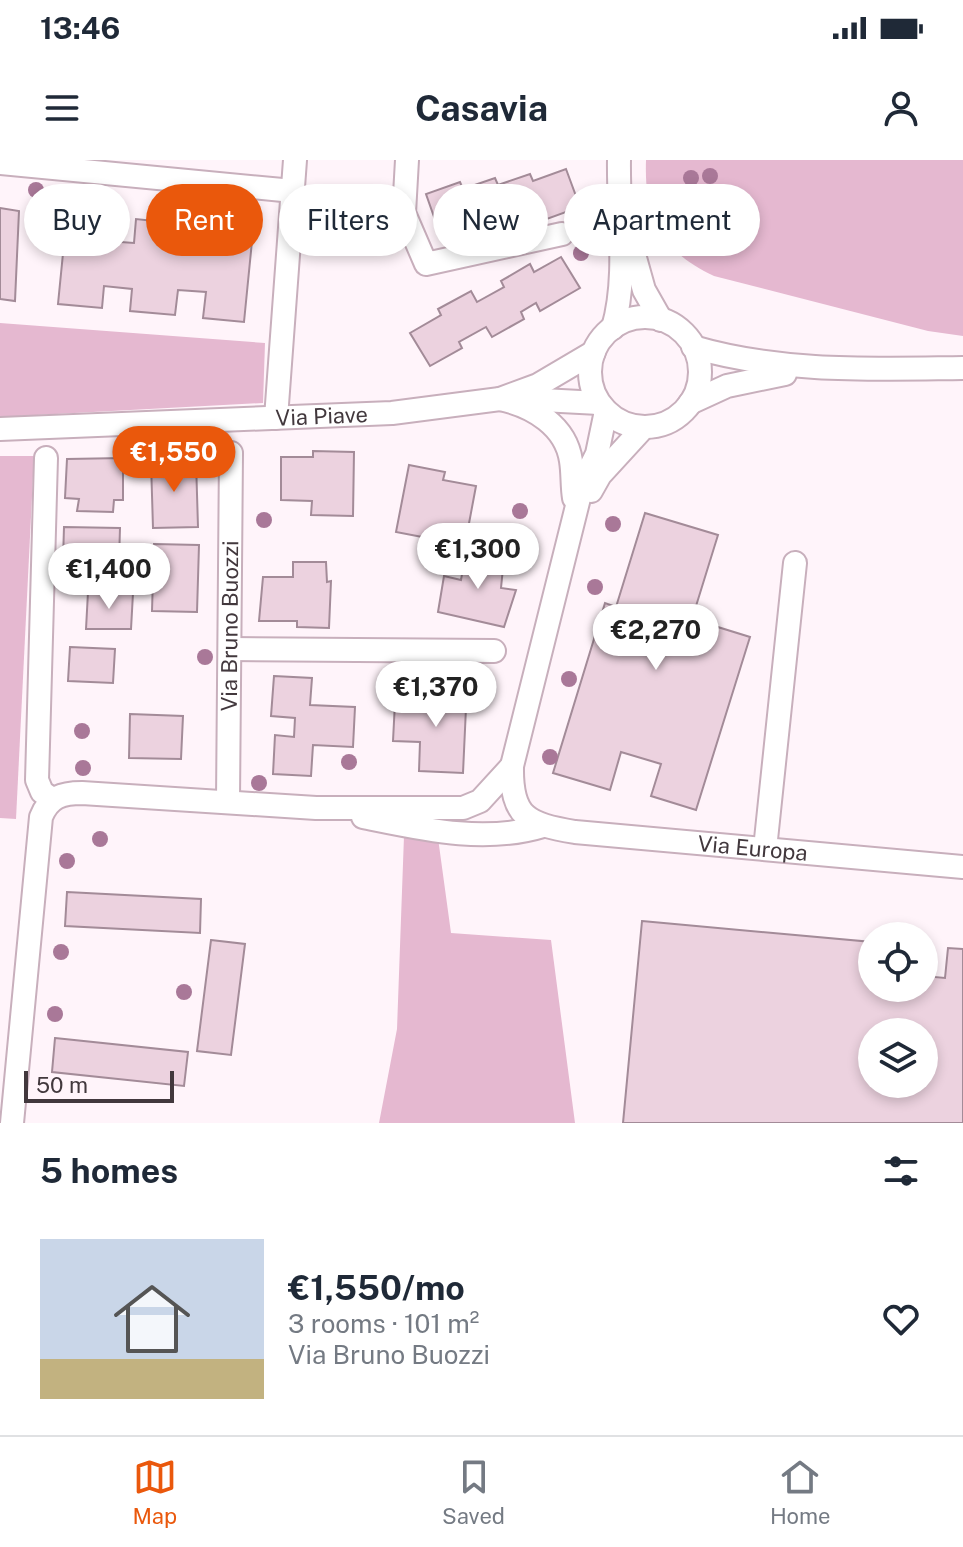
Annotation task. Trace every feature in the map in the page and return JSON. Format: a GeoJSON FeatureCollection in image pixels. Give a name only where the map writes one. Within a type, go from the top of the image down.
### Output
{"type":"FeatureCollection","features":[{"type":"Feature","properties":{"kind":"street"},"geometry":{"type":"LineString","coordinates":[[293,184],[295,160]]}},
{"type":"Feature","properties":{"kind":"street"},"geometry":{"type":"LineString","coordinates":[[407,160],[404,213],[426,264],[562,234]]}},
{"type":"Feature","properties":{"kind":"street"},"geometry":{"type":"LineString","coordinates":[[619,160],[626,219],[635,259],[644,290],[661,320]]}},
{"type":"Feature","properties":{"kind":"street"},"geometry":{"type":"LineString","coordinates":[[619,160],[618,233],[622,273],[613,328],[641,318],[661,320],[680,330],[693,347],[699,373],[690,403]]}},
{"type":"Feature","properties":{"kind":"street"},"geometry":{"type":"LineString","coordinates":[[0,163],[279,190]]}},
{"type":"Feature","properties":{"kind":"street"},"geometry":{"type":"LineString","coordinates":[[276,418],[288,256]]}},
{"type":"Feature","properties":{"kind":"street","name":"Via Piave"},"geometry":{"type":"LineString","coordinates":[[0,429],[392,413],[508,401],[594,352],[613,328]]}},
{"type":"Feature","properties":{"kind":"street"},"geometry":{"type":"LineString","coordinates":[[693,347],[731,358],[834,369]]}},
{"type":"Feature","properties":{"kind":"street"},"geometry":{"type":"LineString","coordinates":[[543,826],[526,818],[512,792],[512,766],[577,516],[583,482],[602,437],[602,407],[590,375],[594,352]]}},
{"type":"Feature","properties":{"kind":"street"},"geometry":{"type":"LineString","coordinates":[[508,401],[542,400],[602,407],[623,423],[644,427],[672,420],[690,403],[757,378],[834,369],[963,368]]}},
{"type":"Feature","properties":{"kind":"street"},"geometry":{"type":"LineString","coordinates":[[508,401],[547,420],[564,435],[571,461],[577,516]]}},
{"type":"Feature","properties":{"kind":"street"},"geometry":{"type":"LineString","coordinates":[[577,516],[600,475],[644,427]]}},
{"type":"Feature","properties":{"kind":"street","name":"Via Bruno Buozzi"},"geometry":{"type":"LineString","coordinates":[[228,800],[231,453]]}},
{"type":"Feature","properties":{"kind":"street"},"geometry":{"type":"LineString","coordinates":[[46,458],[37,780],[42,792],[52,799]]}},
{"type":"Feature","properties":{"kind":"street"},"geometry":{"type":"LineString","coordinates":[[765,849],[795,563]]}},
{"type":"Feature","properties":{"kind":"street"},"geometry":{"type":"LineString","coordinates":[[230,649],[494,651]]}},
{"type":"Feature","properties":{"kind":"street"},"geometry":{"type":"LineString","coordinates":[[12,1123],[41,817],[52,799],[65,793],[82,793],[316,808],[463,808],[480,801],[512,766]]}},
{"type":"Feature","properties":{"kind":"street"},"geometry":{"type":"LineString","coordinates":[[450,832],[478,820],[512,792]]}},
{"type":"Feature","properties":{"kind":"street","name":"Via Europa"},"geometry":{"type":"LineString","coordinates":[[316,808],[450,832],[512,836],[543,826],[963,867]]}},
{"type":"Feature","properties":{"kind":"shaded area"},"geometry":{"type":"Polygon","coordinates":[[[646,160],[963,160],[963,336],[928,331],[714,276],[682,256],[760,256],[760,184],[646,184],[646,160]]]}},
{"type":"Feature","properties":{"kind":"shaded area"},"geometry":{"type":"Polygon","coordinates":[[[0,323],[265,343],[263,403],[0,417],[0,323]]]}},
{"type":"Feature","properties":{"kind":"shaded area"},"geometry":{"type":"Polygon","coordinates":[[[0,456],[34,456],[16,819],[0,818],[0,456]]]}},
{"type":"Feature","properties":{"kind":"shaded area"},"geometry":{"type":"Polygon","coordinates":[[[404,836],[438,838],[451,933],[551,940],[575,1123],[379,1123],[397,1029],[404,836]]]}},
{"type":"Feature","properties":{"kind":"building"},"geometry":{"type":"Polygon","coordinates":[[[566,169],[572,184],[564,184],[564,213],[548,219],[548,184],[501,184],[530,174],[533,181],[566,169]]]}},
{"type":"Feature","properties":{"kind":"building"},"geometry":{"type":"Polygon","coordinates":[[[495,178],[498,184],[478,184],[495,178]]]}},
{"type":"Feature","properties":{"kind":"building"},"geometry":{"type":"Polygon","coordinates":[[[433,192],[433,214],[426,194],[433,192]]]}},
{"type":"Feature","properties":{"kind":"building"},"geometry":{"type":"Polygon","coordinates":[[[0,208],[19,211],[15,301],[0,299],[0,208]]]}},
{"type":"Feature","properties":{"kind":"building"},"geometry":{"type":"Polygon","coordinates":[[[136,219],[146,220],[146,256],[251,256],[244,322],[203,318],[206,292],[178,290],[175,315],[130,311],[132,289],[104,286],[102,308],[58,304],[63,256],[130,256],[136,219]]]}},
{"type":"Feature","properties":{"kind":"building"},"geometry":{"type":"Polygon","coordinates":[[[561,257],[580,288],[540,311],[536,303],[521,312],[524,319],[492,337],[486,327],[459,342],[462,348],[430,366],[410,333],[441,315],[438,309],[471,291],[477,302],[504,287],[501,281],[530,264],[534,272],[561,257]]]}},
{"type":"Feature","properties":{"kind":"building"},"geometry":{"type":"Polygon","coordinates":[[[313,451],[354,452],[353,516],[311,515],[312,501],[281,500],[281,457],[313,457],[313,451]]]}},
{"type":"Feature","properties":{"kind":"building"},"geometry":{"type":"Polygon","coordinates":[[[123,458],[123,500],[114,500],[113,512],[77,511],[79,499],[65,498],[67,459],[123,458]]]}},
{"type":"Feature","properties":{"kind":"building"},"geometry":{"type":"Polygon","coordinates":[[[196,461],[198,527],[153,528],[151,462],[196,461]]]}},
{"type":"Feature","properties":{"kind":"building"},"geometry":{"type":"Polygon","coordinates":[[[409,465],[445,472],[443,480],[476,486],[467,534],[440,528],[438,540],[396,532],[409,465]]]}},
{"type":"Feature","properties":{"kind":"building"},"geometry":{"type":"Polygon","coordinates":[[[645,513],[718,535],[692,619],[750,637],[696,810],[651,796],[661,764],[621,752],[610,790],[553,773],[605,603],[616,607],[645,513]]]}},
{"type":"Feature","properties":{"kind":"building"},"geometry":{"type":"Polygon","coordinates":[[[64,527],[120,528],[119,561],[63,560],[64,527]]]}},
{"type":"Feature","properties":{"kind":"building"},"geometry":{"type":"Polygon","coordinates":[[[154,544],[199,545],[197,612],[152,611],[154,544]]]}},
{"type":"Feature","properties":{"kind":"building"},"geometry":{"type":"Polygon","coordinates":[[[466,551],[504,558],[501,588],[516,590],[504,627],[438,612],[444,576],[461,580],[466,551]]]}},
{"type":"Feature","properties":{"kind":"building"},"geometry":{"type":"Polygon","coordinates":[[[293,562],[326,562],[327,582],[331,581],[329,628],[297,627],[297,621],[259,621],[263,577],[293,577],[293,562]]]}},
{"type":"Feature","properties":{"kind":"building"},"geometry":{"type":"Polygon","coordinates":[[[88,592],[133,593],[131,629],[86,629],[88,592]]]}},
{"type":"Feature","properties":{"kind":"building"},"geometry":{"type":"Polygon","coordinates":[[[70,647],[115,649],[113,683],[68,681],[70,647]]]}},
{"type":"Feature","properties":{"kind":"building"},"geometry":{"type":"Polygon","coordinates":[[[274,676],[312,678],[310,705],[355,707],[353,747],[313,745],[311,776],[273,774],[275,735],[294,737],[295,718],[271,716],[274,676]]]}},
{"type":"Feature","properties":{"kind":"building"},"geometry":{"type":"Polygon","coordinates":[[[434,684],[467,686],[463,773],[419,771],[420,742],[393,741],[395,702],[433,704],[434,684]]]}},
{"type":"Feature","properties":{"kind":"building"},"geometry":{"type":"Polygon","coordinates":[[[130,714],[183,716],[181,759],[129,758],[130,714]]]}},
{"type":"Feature","properties":{"kind":"building"},"geometry":{"type":"Polygon","coordinates":[[[67,892],[201,899],[200,933],[65,926],[67,892]]]}},
{"type":"Feature","properties":{"kind":"building"},"geometry":{"type":"Polygon","coordinates":[[[642,921],[858,941],[858,1002],[938,1002],[938,977],[945,978],[948,948],[963,949],[963,1123],[623,1123],[642,921]]]}},
{"type":"Feature","properties":{"kind":"building"},"geometry":{"type":"Polygon","coordinates":[[[211,940],[245,944],[231,1055],[197,1051],[211,940]]]}},
{"type":"Feature","properties":{"kind":"building"},"geometry":{"type":"Polygon","coordinates":[[[55,1038],[188,1052],[184,1086],[52,1072],[55,1038]]]}}]}
